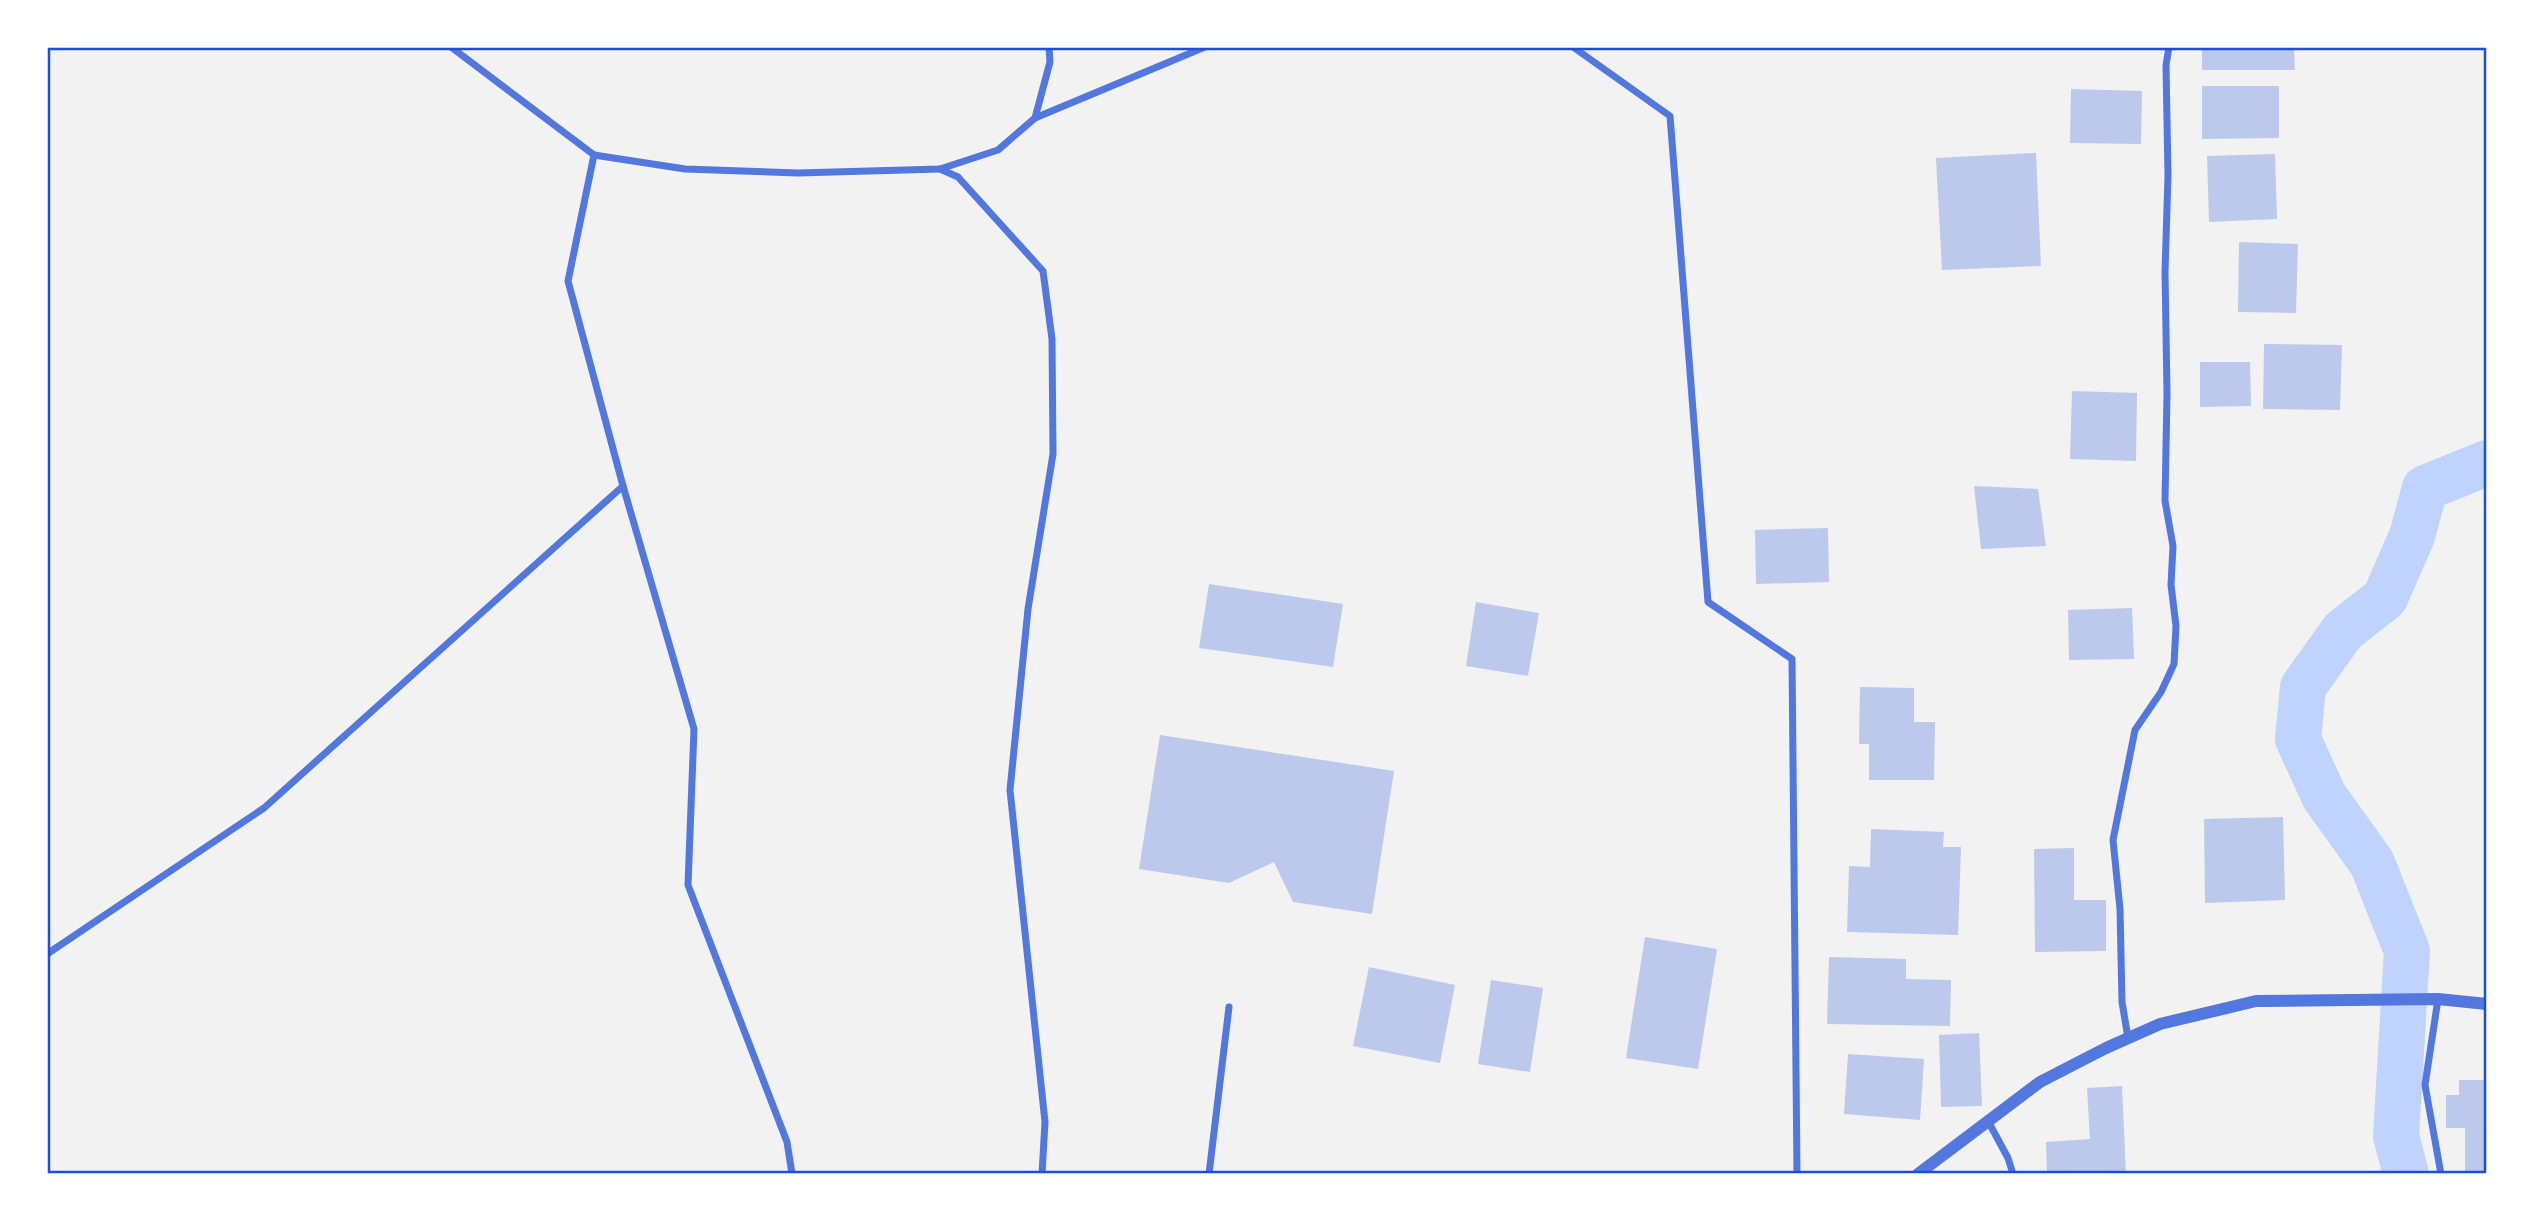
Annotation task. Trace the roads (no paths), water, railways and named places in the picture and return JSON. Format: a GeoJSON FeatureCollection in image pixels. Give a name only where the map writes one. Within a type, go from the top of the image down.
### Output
{"type":"FeatureCollection","features":[{"type":"Feature","properties":{"kind":"street"},"geometry":{"type":"LineString","coordinates":[[451,47],[594,155],[685,169],[798,173],[940,169],[998,150],[1035,118],[1205,47]]}},
{"type":"Feature","properties":{"kind":"street"},"geometry":{"type":"LineString","coordinates":[[1035,118],[1050,62],[1049,47]]}},
{"type":"Feature","properties":{"kind":"street"},"geometry":{"type":"LineString","coordinates":[[1573,47],[1670,117],[1708,602],[1792,659],[1797,1174]]}},
{"type":"Feature","properties":{"kind":"street"},"geometry":{"type":"LineString","coordinates":[[2128,1038],[2122,1002],[2120,908],[2113,840],[2135,730],[2161,692],[2174,664],[2175,651],[2176,626],[2171,585],[2174,546],[2165,501],[2164,456],[2167,393],[2165,65],[2169,47]]}},
{"type":"Feature","properties":{"kind":"street"},"geometry":{"type":"LineString","coordinates":[[594,155],[568,281],[623,486],[694,729],[688,885],[787,1142],[792,1174]]}},
{"type":"Feature","properties":{"kind":"street"},"geometry":{"type":"LineString","coordinates":[[940,169],[958,177],[1043,271],[1052,339],[1054,453],[1028,609],[1010,790],[1045,1122],[1042,1174]]}},
{"type":"Feature","properties":{"kind":"street"},"geometry":{"type":"LineString","coordinates":[[47,954],[264,808],[623,486]]}},
{"type":"Feature","properties":{"kind":"street"},"geometry":{"type":"LineString","coordinates":[[2438,999],[2425,1085],[2441,1174]]}},
{"type":"Feature","properties":{"kind":"street"},"geometry":{"type":"LineString","coordinates":[[1918,1174],[2040,1082],[2160,1024],[2256,1001],[2438,999],[2487,1004]]}},
{"type":"Feature","properties":{"kind":"street"},"geometry":{"type":"LineString","coordinates":[[1209,1174],[1229,1007]]}},
{"type":"Feature","properties":{"kind":"street"},"geometry":{"type":"LineString","coordinates":[[1988,1121],[2008,1158],[2013,1174]]}},
{"type":"Feature","properties":{"kind":"waterway"},"geometry":{"type":"LineString","coordinates":[[2406,1174],[2396,1136],[2407,951],[2372,863],[2324,796],[2298,739],[2303,687],[2343,631],[2385,598],[2412,536],[2425,488],[2487,463]]}}]}
